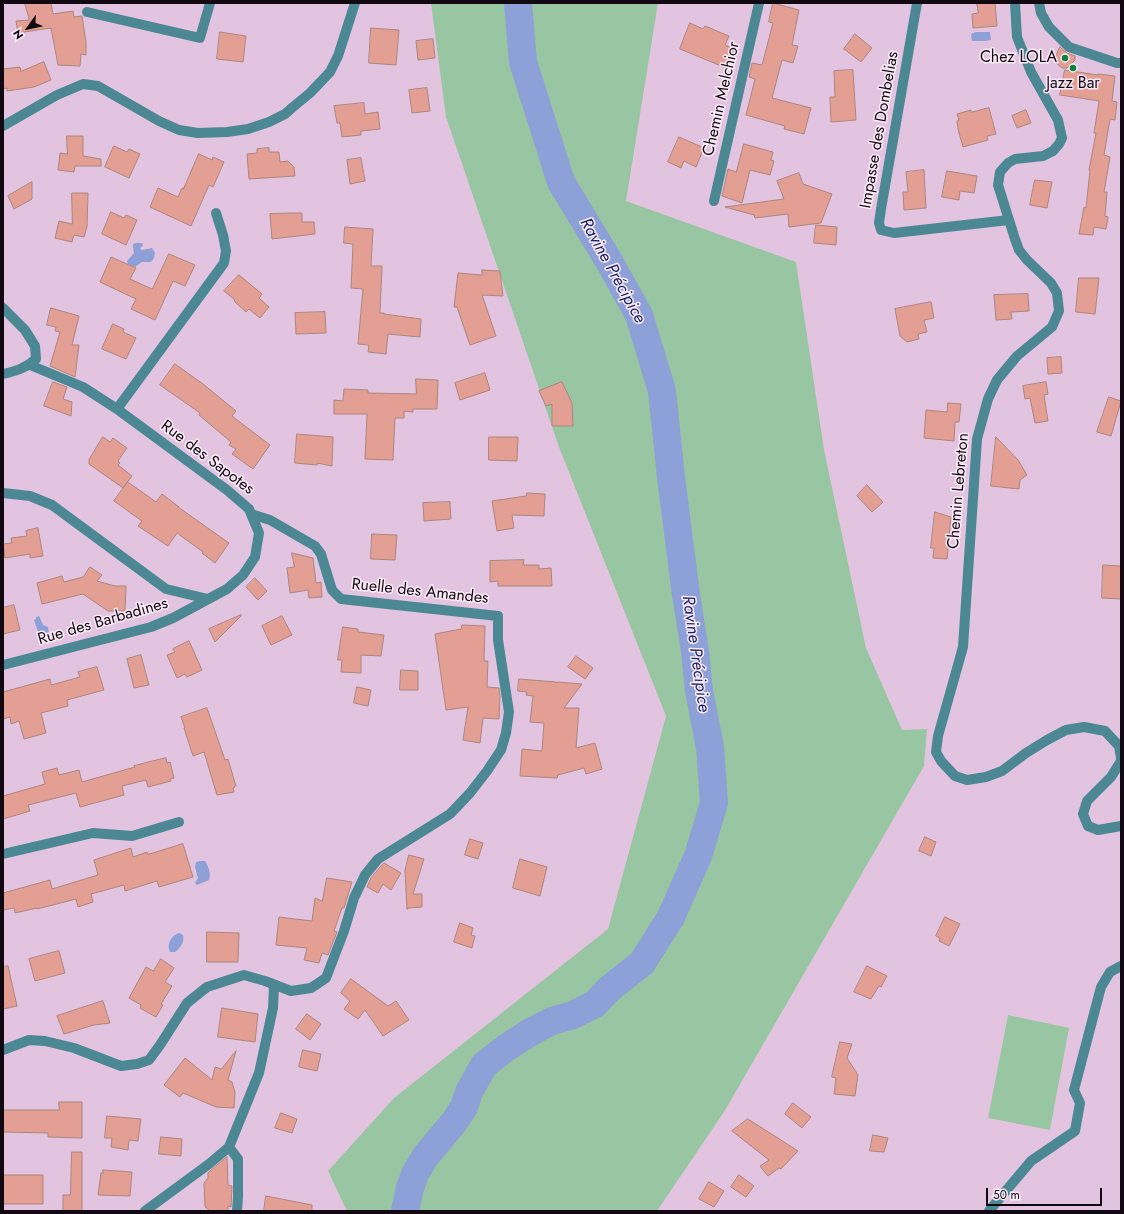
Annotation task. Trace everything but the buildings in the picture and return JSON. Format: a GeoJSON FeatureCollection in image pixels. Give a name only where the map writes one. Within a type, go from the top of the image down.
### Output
{"type":"FeatureCollection","features":[{"type":"Feature","properties":{"kind":"street"},"geometry":{"type":"LineString","coordinates":[[87,12],[200,38],[210,3]]}},
{"type":"Feature","properties":{"kind":"street"},"geometry":{"type":"LineString","coordinates":[[3,126],[57,95],[83,84],[98,86],[159,121],[179,130],[198,132],[227,132],[248,129],[269,122],[285,114],[310,93],[330,72],[338,56],[355,3]]}},
{"type":"Feature","properties":{"kind":"street","name":"Chemin Melchior"},"geometry":{"type":"LineString","coordinates":[[714,201],[759,3]]}},
{"type":"Feature","properties":{"kind":"street","name":"Impasse des Dombelias"},"geometry":{"type":"LineString","coordinates":[[917,3],[881,209],[879,223],[881,230],[894,233],[1009,220]]}},
{"type":"Feature","properties":{"kind":"street","name":"Chemin Lebreton"},"geometry":{"type":"LineString","coordinates":[[1015,3],[1017,37],[1030,72],[1058,120],[1062,138],[1053,151],[1042,156],[1015,159],[1008,163],[1000,172],[998,185],[1015,239],[1020,250],[1027,260],[1051,282],[1057,293],[1059,311],[1052,328],[1017,356],[997,380],[988,399],[977,439],[963,647],[938,736],[936,752],[941,761],[955,776],[967,780],[986,778],[1002,771],[1026,753],[1054,736],[1066,730],[1084,728],[1105,732],[1119,746],[1121,758]]}},
{"type":"Feature","properties":{"kind":"street"},"geometry":{"type":"LineString","coordinates":[[1039,3],[1041,13],[1049,27],[1069,48],[1121,63]]}},
{"type":"Feature","properties":{"kind":"street"},"geometry":{"type":"LineString","coordinates":[[117,410],[224,263],[226,251],[216,213]]}},
{"type":"Feature","properties":{"kind":"street"},"geometry":{"type":"LineString","coordinates":[[3,308],[25,330],[35,346],[36,359],[30,365],[21,370],[3,374]]}},
{"type":"Feature","properties":{"kind":"street","name":"Rue des Sapotes"},"geometry":{"type":"LineString","coordinates":[[30,365],[83,388],[117,410],[227,490],[249,509],[259,533],[254,557],[242,575],[227,589],[208,599]]}},
{"type":"Feature","properties":{"kind":"street"},"geometry":{"type":"LineString","coordinates":[[3,493],[30,496],[52,505],[166,589],[208,599]]}},
{"type":"Feature","properties":{"kind":"street","name":"Ruelle des Amandes"},"geometry":{"type":"LineString","coordinates":[[251,514],[270,520],[315,546],[321,554],[332,590],[341,599],[498,616],[498,640],[509,712],[506,733],[501,750],[470,794],[450,814],[378,859],[365,875],[354,898],[344,931],[326,978],[311,988],[291,991],[274,985]]}},
{"type":"Feature","properties":{"kind":"street","name":"Rue des Barbadines"},"geometry":{"type":"LineString","coordinates":[[3,665],[151,627],[173,618],[208,599]]}},
{"type":"Feature","properties":{"kind":"street"},"geometry":{"type":"LineString","coordinates":[[1121,761],[1111,776],[1088,801],[1083,814],[1088,826],[1098,830],[1121,826]]}},
{"type":"Feature","properties":{"kind":"street"},"geometry":{"type":"LineString","coordinates":[[3,854],[93,833],[132,836],[180,822]]}},
{"type":"Feature","properties":{"kind":"street"},"geometry":{"type":"LineString","coordinates":[[988,1211],[1031,1161],[1075,1132],[1080,1103],[1074,1090],[1101,987],[1110,972],[1121,966]]}},
{"type":"Feature","properties":{"kind":"street"},"geometry":{"type":"LineString","coordinates":[[3,1050],[29,1040],[45,1041],[74,1048],[121,1066],[137,1064],[149,1060],[160,1046],[187,1002],[207,987],[244,975],[274,985],[273,1008],[259,1073],[229,1147],[209,1164],[145,1211]]}},
{"type":"Feature","properties":{"kind":"street"},"geometry":{"type":"LineString","coordinates":[[229,1147],[238,1159],[237,1211]]}},
{"type":"Feature","properties":{"kind":"green space"},"geometry":{"type":"Polygon","coordinates":[[[431,3],[658,3],[626,201],[796,262],[824,450],[866,648],[902,730],[927,729],[924,766],[724,1112],[657,1211],[347,1211],[328,1171],[394,1098],[608,929],[666,716],[559,447],[446,117],[431,3]]]}},
{"type":"Feature","properties":{"kind":"green space"},"geometry":{"type":"Polygon","coordinates":[[[1008,1015],[1069,1028],[1050,1130],[988,1118],[1008,1015]]]}},
{"type":"Feature","properties":{"kind":"water"},"geometry":{"type":"Polygon","coordinates":[[[976,32],[990,32],[991,40],[972,41],[971,34],[976,32]]]}},
{"type":"Feature","properties":{"kind":"water"},"geometry":{"type":"Polygon","coordinates":[[[142,243],[143,246],[140,249],[142,250],[152,248],[155,253],[151,262],[142,262],[135,267],[128,264],[127,261],[134,253],[133,244],[142,243]]]}},
{"type":"Feature","properties":{"kind":"water"},"geometry":{"type":"Polygon","coordinates":[[[39,616],[43,625],[48,627],[49,634],[40,638],[34,620],[39,616]]]}},
{"type":"Feature","properties":{"kind":"water"},"geometry":{"type":"Polygon","coordinates":[[[205,861],[209,870],[210,878],[209,880],[197,885],[195,883],[198,878],[195,867],[196,862],[205,861]]]}},
{"type":"Feature","properties":{"kind":"water"},"geometry":{"type":"Polygon","coordinates":[[[179,933],[183,935],[182,945],[175,952],[170,952],[169,943],[174,936],[179,933]]]}},
{"type":"Feature","properties":{"kind":"waterway","name":"Ravine Précipice"},"geometry":{"type":"LineString","coordinates":[[405,1211],[415,1174],[425,1157],[455,1121],[464,1107],[469,1092],[484,1065],[529,1033],[552,1021],[573,1015],[595,1004],[609,989],[642,963],[671,917],[698,856],[714,803],[710,747],[699,691],[695,651],[686,595],[662,391],[639,315],[610,263],[561,182],[523,62],[518,3]]}},
{"type":"Feature","properties":{"kind":"place","name":"Chez LOLA"},"geometry":{"type":"Point","coordinates":[1065,58]}},
{"type":"Feature","properties":{"kind":"place","name":"Jazz Bar"},"geometry":{"type":"Point","coordinates":[1073,68]}}]}
